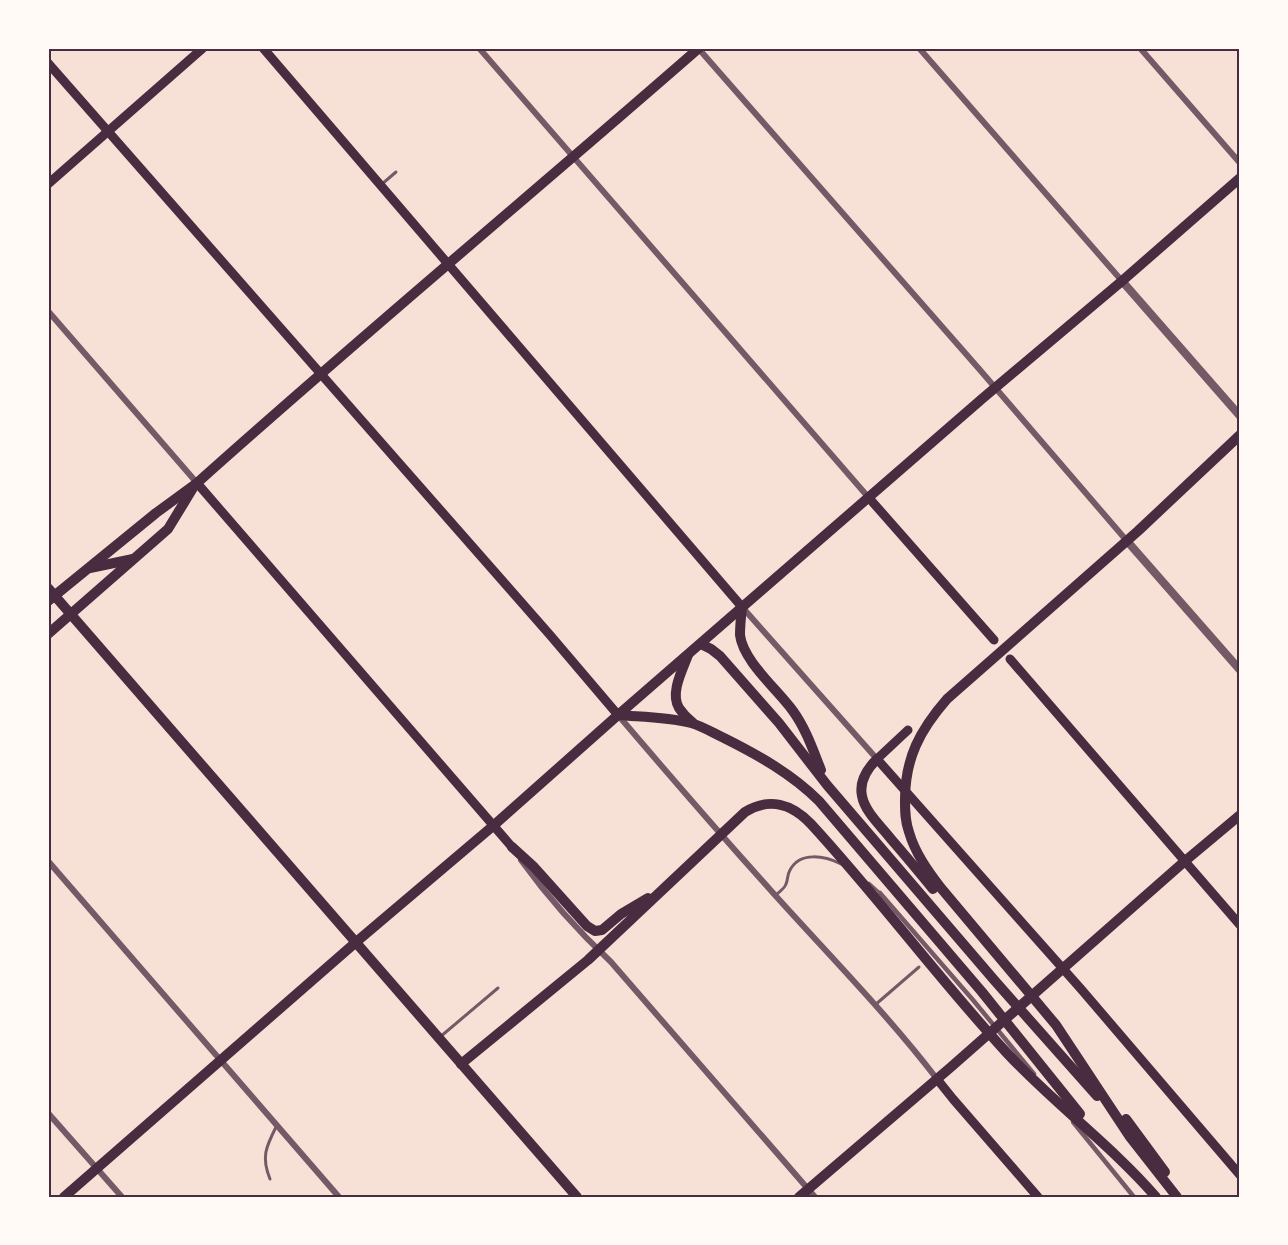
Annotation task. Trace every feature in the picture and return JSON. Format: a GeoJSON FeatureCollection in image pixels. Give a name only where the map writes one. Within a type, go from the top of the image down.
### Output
{"type":"FeatureCollection","features":[{"type":"Feature","properties":{"kind":"main road"},"geometry":{"type":"LineString","coordinates":[[48,184],[203,48]]}},
{"type":"Feature","properties":{"kind":"main road"},"geometry":{"type":"LineString","coordinates":[[263,48],[742,607],[740,634],[744,650],[793,711],[827,784]]}},
{"type":"Feature","properties":{"kind":"main road"},"geometry":{"type":"LineString","coordinates":[[577,1197],[70,614],[50,595],[197,483],[448,263],[699,48]]}},
{"type":"Feature","properties":{"kind":"main road"},"geometry":{"type":"LineString","coordinates":[[48,63],[618,715],[693,723],[775,766],[794,778],[811,793],[1147,1197]]}},
{"type":"Feature","properties":{"kind":"main road"},"geometry":{"type":"LineString","coordinates":[[64,1197],[742,607],[1240,178]]}},
{"type":"Feature","properties":{"kind":"main road"},"geometry":{"type":"LineString","coordinates":[[1177,1197],[1130,1137],[1056,1025],[933,878],[914,846],[906,820],[905,796],[909,764],[921,733],[933,715],[955,691],[1127,541],[1240,435]]}},
{"type":"Feature","properties":{"kind":"main road"},"geometry":{"type":"LineString","coordinates":[[48,634],[168,529],[197,483]]}},
{"type":"Feature","properties":{"kind":"main road"},"geometry":{"type":"LineString","coordinates":[[197,483],[493,826],[587,926],[595,931],[605,928],[621,915],[669,885]]}},
{"type":"Feature","properties":{"kind":"main road"},"geometry":{"type":"LineString","coordinates":[[869,498],[994,640]]}},
{"type":"Feature","properties":{"kind":"main road"},"geometry":{"type":"LineString","coordinates":[[86,569],[135,558]]}},
{"type":"Feature","properties":{"kind":"main road"},"geometry":{"type":"LineString","coordinates":[[701,644],[711,648],[720,656],[779,723],[827,784],[996,981],[1186,1197]]}},
{"type":"Feature","properties":{"kind":"main road"},"geometry":{"type":"LineString","coordinates":[[688,656],[677,686],[676,697],[678,706],[693,723]]}},
{"type":"Feature","properties":{"kind":"main road"},"geometry":{"type":"LineString","coordinates":[[1010,659],[1240,925]]}},
{"type":"Feature","properties":{"kind":"main road"},"geometry":{"type":"LineString","coordinates":[[908,730],[868,769],[862,783],[862,797],[869,811],[1118,1108],[1167,1174]]}},
{"type":"Feature","properties":{"kind":"main road"},"geometry":{"type":"LineString","coordinates":[[877,759],[1063,969],[1240,1175]]}},
{"type":"Feature","properties":{"kind":"main road"},"geometry":{"type":"LineString","coordinates":[[462,1064],[599,951],[745,812],[758,805],[782,805],[800,814],[826,840],[1007,1053],[1116,1155],[1156,1197]]}},
{"type":"Feature","properties":{"kind":"main road"},"geometry":{"type":"LineString","coordinates":[[807,1194],[1240,815]]}},
{"type":"Feature","properties":{"kind":"main road"},"geometry":{"type":"LineString","coordinates":[[938,1079],[1038,1197]]}},
{"type":"Feature","properties":{"kind":"street"},"geometry":{"type":"LineString","coordinates":[[479,48],[869,498]]}},
{"type":"Feature","properties":{"kind":"street"},"geometry":{"type":"LineString","coordinates":[[699,48],[1240,670]]}},
{"type":"Feature","properties":{"kind":"street"},"geometry":{"type":"LineString","coordinates":[[919,48],[1240,416]]}},
{"type":"Feature","properties":{"kind":"street"},"geometry":{"type":"LineString","coordinates":[[1140,48],[1240,163]]}},
{"type":"Feature","properties":{"kind":"street"},"geometry":{"type":"LineString","coordinates":[[48,312],[197,483]]}},
{"type":"Feature","properties":{"kind":"street"},"geometry":{"type":"LineString","coordinates":[[742,607],[877,759]]}},
{"type":"Feature","properties":{"kind":"street"},"geometry":{"type":"LineString","coordinates":[[618,715],[938,1079]]}},
{"type":"Feature","properties":{"kind":"street"},"geometry":{"type":"LineString","coordinates":[[512,847],[584,936],[611,962],[807,1194]]}},
{"type":"Feature","properties":{"kind":"street"},"geometry":{"type":"LineString","coordinates":[[48,861],[339,1197]]}},
{"type":"Feature","properties":{"kind":"street"},"geometry":{"type":"LineString","coordinates":[[880,893],[978,996],[1134,1197]]}},
{"type":"Feature","properties":{"kind":"street"},"geometry":{"type":"LineString","coordinates":[[48,1113],[122,1197]]}},
{"type":"Feature","properties":{"kind":"lane"},"geometry":{"type":"LineString","coordinates":[[381,185],[396,172]]}},
{"type":"Feature","properties":{"kind":"lane"},"geometry":{"type":"LineString","coordinates":[[775,896],[786,885],[795,863],[810,857],[831,859],[849,868],[880,893]]}},
{"type":"Feature","properties":{"kind":"lane"},"geometry":{"type":"LineString","coordinates":[[875,1005],[920,967]]}},
{"type":"Feature","properties":{"kind":"lane"},"geometry":{"type":"LineString","coordinates":[[439,1039],[498,988]]}},
{"type":"Feature","properties":{"kind":"lane"},"geometry":{"type":"LineString","coordinates":[[270,1179],[266,1170],[265,1150],[277,1125]]}}]}
